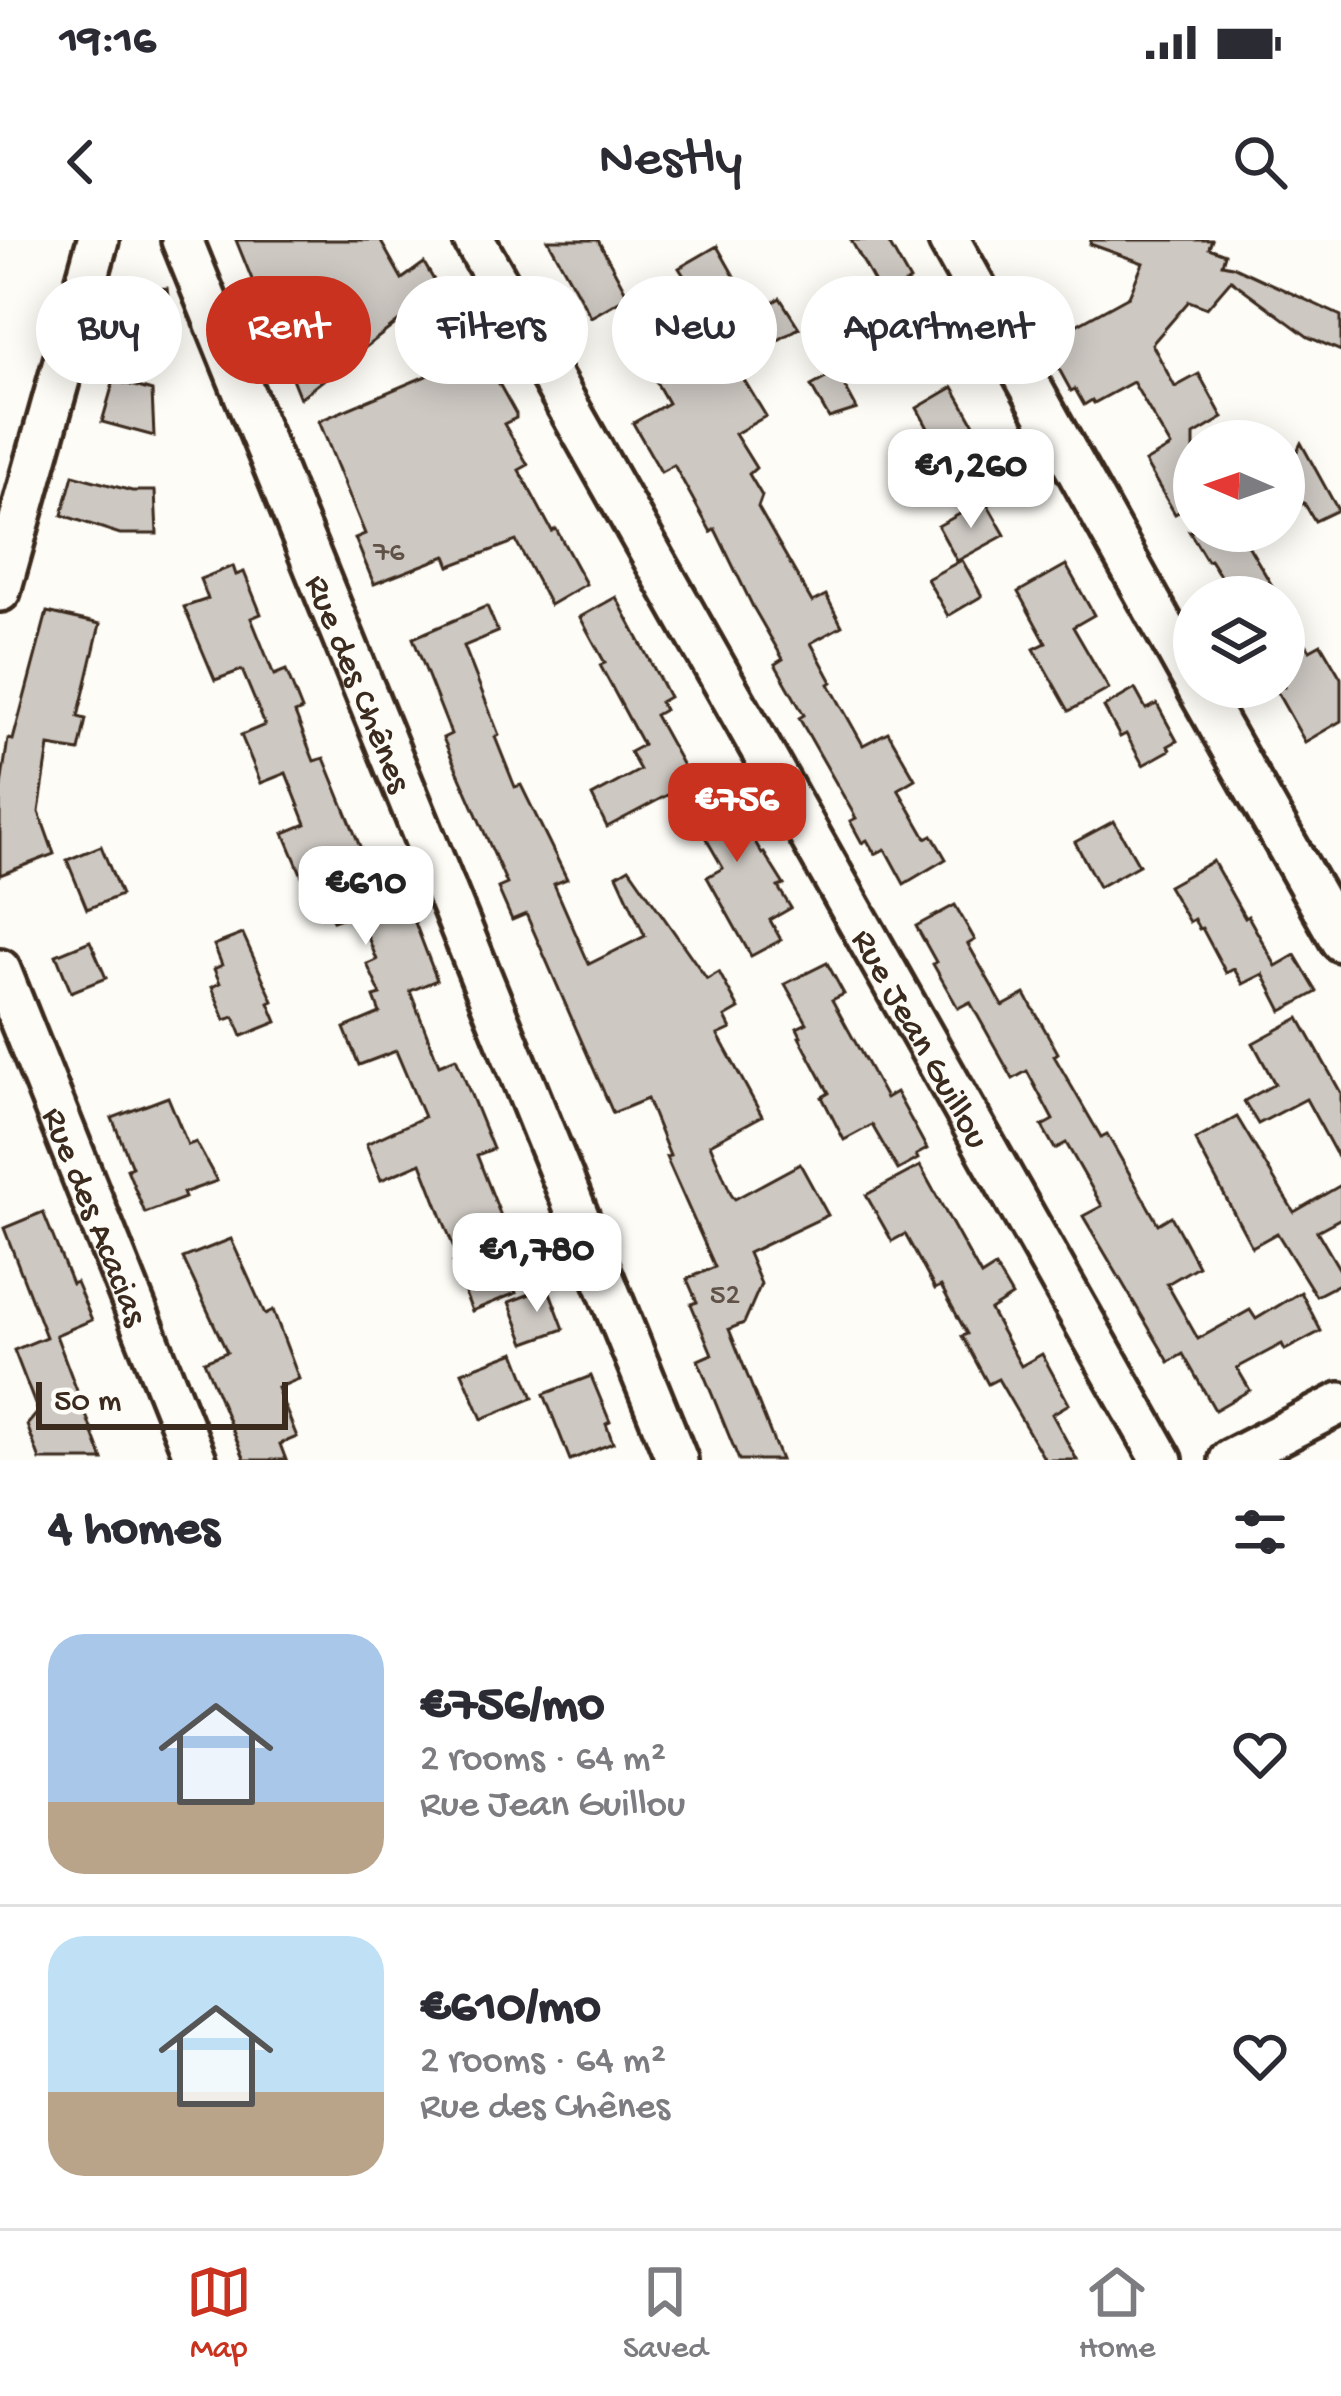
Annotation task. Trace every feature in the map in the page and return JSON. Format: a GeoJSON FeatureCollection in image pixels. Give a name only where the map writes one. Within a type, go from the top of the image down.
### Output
{"type":"FeatureCollection","features":[{"type":"Feature","properties":{"kind":"street"},"geometry":{"type":"LineString","coordinates":[[0,591],[98,240]]}},
{"type":"Feature","properties":{"kind":"street","name":"Rue des Chênes"},"geometry":{"type":"LineString","coordinates":[[182,240],[677,1460]]}},
{"type":"Feature","properties":{"kind":"street","name":"Rue Jean Guillou"},"geometry":{"type":"LineString","coordinates":[[474,240],[1162,1460]]}},
{"type":"Feature","properties":{"kind":"street"},"geometry":{"type":"LineString","coordinates":[[949,240],[1173,643]]}},
{"type":"Feature","properties":{"kind":"street"},"geometry":{"type":"LineString","coordinates":[[1210,708],[1341,941]]}},
{"type":"Feature","properties":{"kind":"street","name":"Rue des Acacias"},"geometry":{"type":"LineString","coordinates":[[0,970],[196,1460]]}},
{"type":"Feature","properties":{"kind":"street"},"geometry":{"type":"LineString","coordinates":[[1230,1460],[1341,1403]]}},
{"type":"Feature","properties":{"kind":"building"},"geometry":{"type":"Polygon","coordinates":[[[236,240],[380,240],[400,276],[395,276],[395,324],[371,343],[371,276],[251,276],[236,240]]]}},
{"type":"Feature","properties":{"kind":"building"},"geometry":{"type":"Polygon","coordinates":[[[548,240],[598,240],[617,276],[612,276],[612,305],[591,317],[588,276],[568,276],[548,240]]]}},
{"type":"Feature","properties":{"kind":"building"},"geometry":{"type":"Polygon","coordinates":[[[851,240],[887,240],[907,276],[871,276],[851,240]]]}},
{"type":"Feature","properties":{"kind":"building"},"geometry":{"type":"Polygon","coordinates":[[[1091,240],[1212,240],[1209,248],[1225,254],[1222,264],[1341,316],[1341,351],[1308,337],[1231,280],[1207,308],[1189,301],[1152,344],[1175,387],[1199,374],[1223,418],[1173,420],[1173,511],[1145,462],[1171,447],[1133,382],[1084,405],[1067,384],[1075,384],[1075,326],[1129,296],[1143,263],[1090,244],[1091,240]]]}},
{"type":"Feature","properties":{"kind":"building"},"geometry":{"type":"Polygon","coordinates":[[[717,246],[734,276],[684,276],[679,268],[717,246]]]}},
{"type":"Feature","properties":{"kind":"building"},"geometry":{"type":"Polygon","coordinates":[[[424,263],[432,276],[406,276],[424,263]]]}},
{"type":"Feature","properties":{"kind":"building"},"geometry":{"type":"Polygon","coordinates":[[[780,298],[799,328],[777,341],[777,300],[780,298]]]}},
{"type":"Feature","properties":{"kind":"building"},"geometry":{"type":"Polygon","coordinates":[[[113,384],[152,391],[154,436],[102,422],[113,384]]]}},
{"type":"Feature","properties":{"kind":"building"},"geometry":{"type":"Polygon","coordinates":[[[294,384],[318,384],[300,398],[294,384]]]}},
{"type":"Feature","properties":{"kind":"building"},"geometry":{"type":"Polygon","coordinates":[[[407,384],[499,384],[516,414],[504,424],[528,465],[519,470],[586,584],[550,605],[516,541],[450,566],[446,556],[374,584],[355,538],[365,534],[319,421],[407,384]]]}},
{"type":"Feature","properties":{"kind":"building"},"geometry":{"type":"Polygon","coordinates":[[[657,384],[747,384],[766,416],[735,434],[756,468],[749,474],[762,496],[758,507],[812,602],[826,595],[842,626],[811,643],[863,745],[888,732],[915,779],[898,789],[926,838],[932,835],[946,859],[904,884],[885,849],[875,854],[867,840],[862,843],[850,821],[856,818],[799,718],[804,715],[775,664],[783,659],[715,529],[711,532],[674,465],[661,472],[633,423],[668,403],[657,384]]]}},
{"type":"Feature","properties":{"kind":"building"},"geometry":{"type":"Polygon","coordinates":[[[843,384],[857,409],[829,418],[811,386],[843,384]]]}},
{"type":"Feature","properties":{"kind":"building"},"geometry":{"type":"Polygon","coordinates":[[[953,387],[984,442],[947,463],[917,408],[953,387]]]}},
{"type":"Feature","properties":{"kind":"building"},"geometry":{"type":"Polygon","coordinates":[[[1305,450],[1338,510],[1315,521],[1305,505],[1305,450]]]}},
{"type":"Feature","properties":{"kind":"building"},"geometry":{"type":"Polygon","coordinates":[[[73,475],[132,491],[155,491],[157,534],[120,534],[62,515],[73,475]]]}},
{"type":"Feature","properties":{"kind":"building"},"geometry":{"type":"Polygon","coordinates":[[[985,500],[1005,535],[957,561],[938,526],[985,500]]]}},
{"type":"Feature","properties":{"kind":"building"},"geometry":{"type":"Polygon","coordinates":[[[1202,552],[1252,552],[1266,576],[1220,576],[1202,552]]]}},
{"type":"Feature","properties":{"kind":"building"},"geometry":{"type":"Polygon","coordinates":[[[962,560],[982,596],[948,616],[927,579],[962,560]]]}},
{"type":"Feature","properties":{"kind":"building"},"geometry":{"type":"Polygon","coordinates":[[[1066,565],[1094,615],[1073,627],[1109,689],[1069,711],[1034,649],[1046,643],[1018,592],[1066,565]]]}},
{"type":"Feature","properties":{"kind":"building"},"geometry":{"type":"Polygon","coordinates":[[[233,566],[236,575],[244,572],[261,614],[251,618],[274,675],[286,670],[302,710],[295,713],[314,761],[324,758],[370,871],[374,870],[386,901],[404,894],[437,980],[410,991],[439,1065],[456,1058],[493,1149],[477,1155],[506,1229],[493,1233],[516,1293],[472,1311],[453,1263],[459,1261],[421,1163],[381,1180],[366,1144],[424,1117],[396,1051],[359,1065],[344,1028],[380,1013],[374,997],[381,995],[367,964],[377,960],[358,912],[333,921],[324,898],[313,902],[284,833],[306,824],[286,773],[261,783],[241,735],[265,725],[242,670],[215,680],[184,607],[208,599],[200,579],[233,566]]]}},
{"type":"Feature","properties":{"kind":"building"},"geometry":{"type":"Polygon","coordinates":[[[616,597],[669,697],[660,702],[664,710],[655,715],[692,782],[607,827],[592,796],[640,770],[630,752],[643,745],[580,617],[616,597]]]}},
{"type":"Feature","properties":{"kind":"building"},"geometry":{"type":"Polygon","coordinates":[[[487,606],[498,632],[464,646],[515,787],[521,785],[567,879],[554,884],[589,964],[645,936],[617,875],[629,868],[707,979],[719,972],[739,1009],[725,1017],[731,1029],[718,1035],[762,1116],[710,1144],[732,1196],[735,1199],[800,1164],[828,1215],[748,1253],[761,1284],[744,1323],[729,1329],[781,1460],[739,1460],[698,1360],[712,1354],[691,1304],[697,1302],[687,1279],[715,1267],[666,1157],[670,1156],[647,1099],[613,1113],[526,914],[512,920],[498,888],[507,884],[443,738],[451,734],[413,638],[487,606]]]}},
{"type":"Feature","properties":{"kind":"building"},"geometry":{"type":"Polygon","coordinates":[[[47,612],[100,624],[78,717],[86,719],[79,751],[49,746],[39,812],[54,854],[0,875],[0,793],[8,739],[13,740],[47,612]]]}},
{"type":"Feature","properties":{"kind":"building"},"geometry":{"type":"Polygon","coordinates":[[[1305,642],[1310,650],[1321,644],[1341,678],[1341,721],[1305,742],[1286,708],[1305,708],[1305,642]]]}},
{"type":"Feature","properties":{"kind":"building"},"geometry":{"type":"Polygon","coordinates":[[[1135,689],[1146,709],[1157,704],[1177,741],[1143,765],[1104,707],[1135,689]]]}},
{"type":"Feature","properties":{"kind":"building"},"geometry":{"type":"Polygon","coordinates":[[[714,770],[784,885],[778,887],[791,908],[770,920],[781,940],[751,956],[707,877],[723,868],[678,790],[714,770]]]}},
{"type":"Feature","properties":{"kind":"building"},"geometry":{"type":"Polygon","coordinates":[[[1114,821],[1139,865],[1099,887],[1075,842],[1114,821]]]}},
{"type":"Feature","properties":{"kind":"building"},"geometry":{"type":"Polygon","coordinates":[[[101,846],[121,895],[87,909],[67,860],[101,846]]]}},
{"type":"Feature","properties":{"kind":"building"},"geometry":{"type":"Polygon","coordinates":[[[1213,861],[1276,966],[1295,955],[1317,992],[1282,1011],[1263,974],[1243,984],[1234,969],[1226,973],[1202,928],[1194,919],[1189,922],[1168,886],[1213,861]]]}},
{"type":"Feature","properties":{"kind":"building"},"geometry":{"type":"Polygon","coordinates":[[[955,905],[975,940],[968,944],[1003,1006],[1025,994],[1058,1053],[1054,1056],[1101,1137],[1107,1134],[1158,1224],[1171,1216],[1198,1266],[1167,1284],[1198,1339],[1250,1310],[1256,1319],[1301,1292],[1321,1331],[1285,1350],[1282,1344],[1237,1368],[1250,1390],[1215,1410],[1183,1354],[1169,1362],[1083,1216],[1102,1206],[1066,1143],[1055,1149],[1042,1126],[1053,1120],[1027,1071],[1013,1079],[970,1002],[958,1008],[933,964],[916,926],[955,905]]]}},
{"type":"Feature","properties":{"kind":"building"},"geometry":{"type":"Polygon","coordinates":[[[243,934],[273,1001],[269,1003],[277,1022],[242,1036],[234,1017],[225,1020],[212,987],[220,983],[214,969],[222,965],[214,945],[243,934]]]}},
{"type":"Feature","properties":{"kind":"building"},"geometry":{"type":"Polygon","coordinates":[[[90,941],[106,978],[71,992],[56,955],[90,941]]]}},
{"type":"Feature","properties":{"kind":"building"},"geometry":{"type":"Polygon","coordinates":[[[827,963],[844,994],[832,1000],[886,1098],[896,1092],[927,1149],[898,1170],[872,1125],[844,1140],[822,1097],[829,1093],[799,1037],[797,1028],[807,1023],[785,984],[827,963]]]}},
{"type":"Feature","properties":{"kind":"building"},"geometry":{"type":"Polygon","coordinates":[[[1299,1018],[1341,1093],[1341,1163],[1306,1099],[1258,1124],[1244,1101],[1275,1084],[1253,1043],[1299,1018]]]}},
{"type":"Feature","properties":{"kind":"building"},"geometry":{"type":"Polygon","coordinates":[[[168,1097],[188,1145],[196,1142],[217,1181],[145,1213],[112,1118],[168,1097]]]}},
{"type":"Feature","properties":{"kind":"building"},"geometry":{"type":"Polygon","coordinates":[[[1237,1117],[1294,1212],[1341,1185],[1341,1218],[1317,1231],[1341,1272],[1341,1283],[1316,1296],[1277,1233],[1252,1247],[1195,1140],[1237,1117]]]}},
{"type":"Feature","properties":{"kind":"building"},"geometry":{"type":"Polygon","coordinates":[[[920,1166],[981,1276],[995,1267],[1012,1296],[990,1310],[1021,1366],[1042,1354],[1069,1404],[1052,1414],[1077,1460],[1045,1460],[998,1379],[988,1384],[941,1286],[935,1289],[905,1234],[892,1241],[866,1195],[920,1166]]]}},
{"type":"Feature","properties":{"kind":"building"},"geometry":{"type":"Polygon","coordinates":[[[43,1212],[92,1320],[56,1335],[103,1460],[40,1460],[27,1425],[38,1412],[14,1350],[46,1337],[4,1228],[43,1212]]]}},
{"type":"Feature","properties":{"kind":"building"},"geometry":{"type":"Polygon","coordinates":[[[231,1239],[265,1314],[273,1310],[299,1379],[277,1388],[297,1437],[280,1444],[286,1460],[245,1460],[204,1361],[227,1352],[183,1258],[231,1239]]]}},
{"type":"Feature","properties":{"kind":"building"},"geometry":{"type":"Polygon","coordinates":[[[548,1287],[564,1329],[525,1343],[509,1302],[548,1287]]]}},
{"type":"Feature","properties":{"kind":"building"},"geometry":{"type":"Polygon","coordinates":[[[515,1352],[533,1398],[482,1419],[462,1372],[515,1352]]]}},
{"type":"Feature","properties":{"kind":"building"},"geometry":{"type":"Polygon","coordinates":[[[591,1376],[610,1422],[606,1424],[613,1443],[570,1460],[544,1394],[591,1376]]]}}]}
